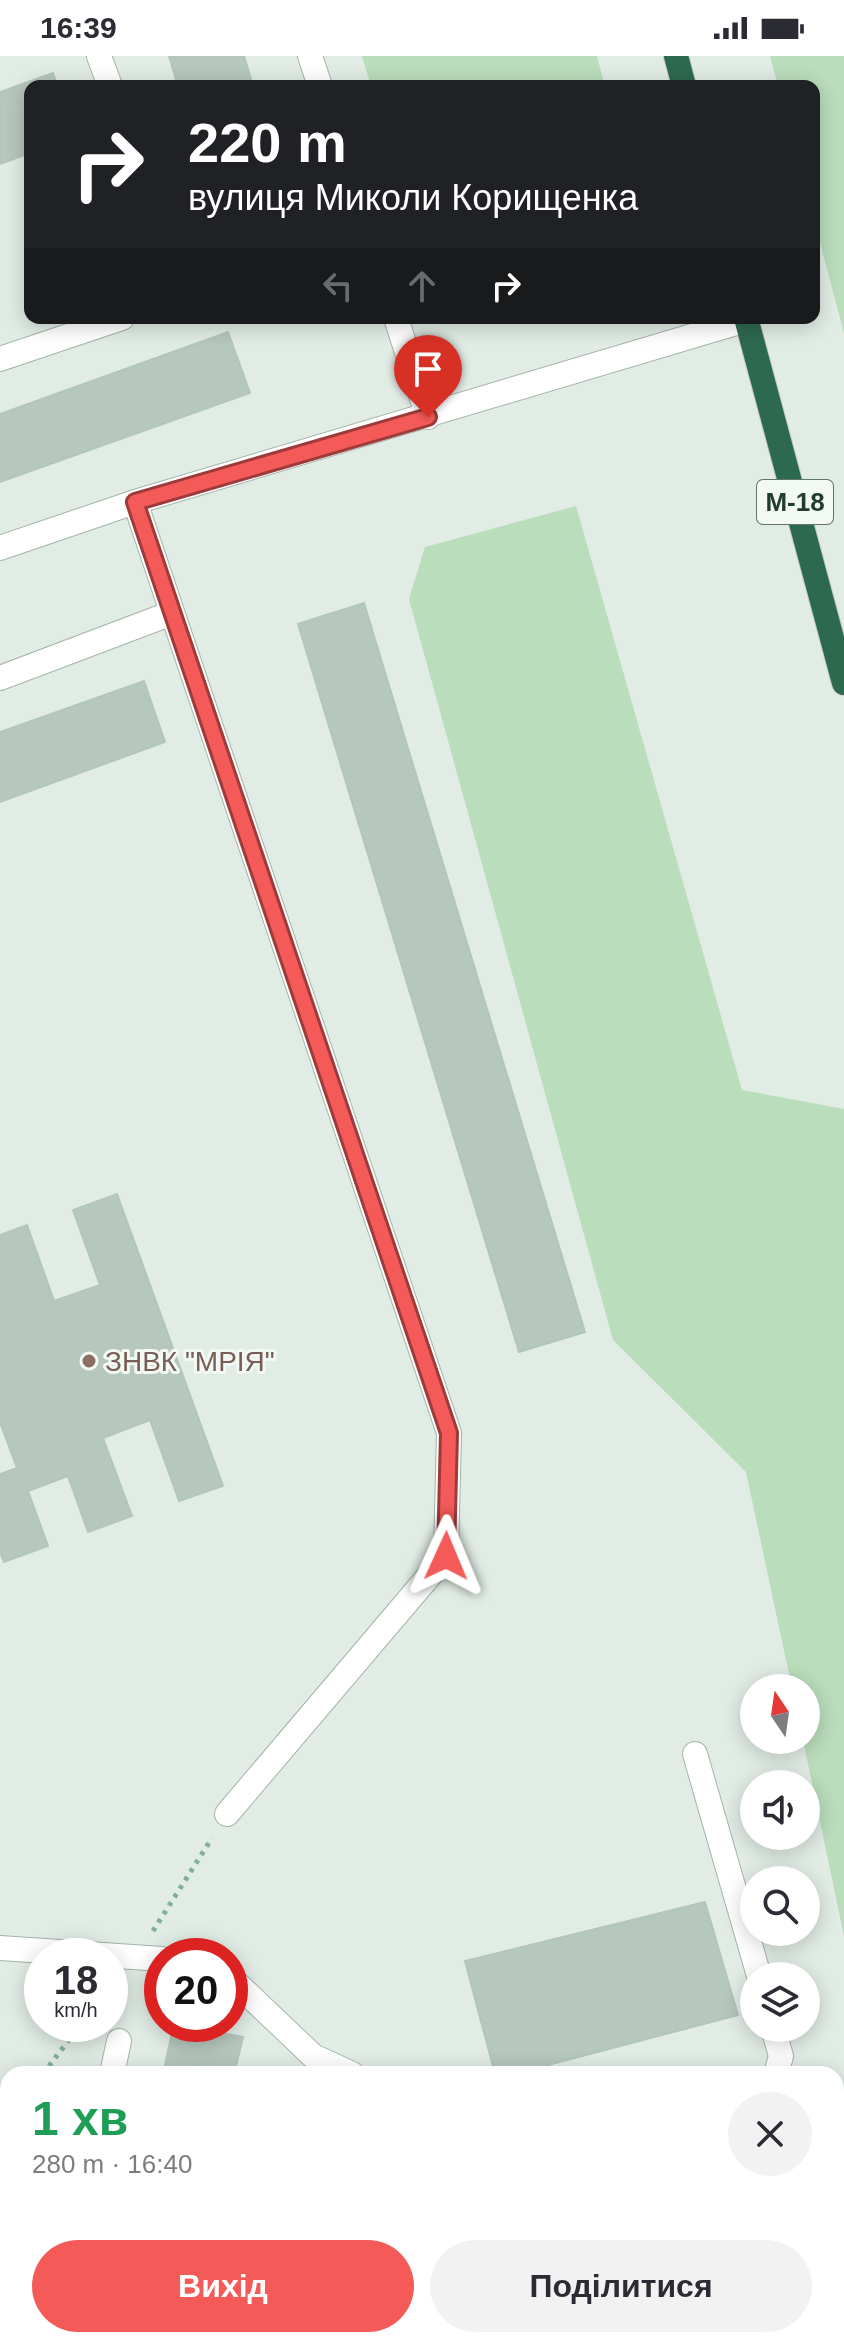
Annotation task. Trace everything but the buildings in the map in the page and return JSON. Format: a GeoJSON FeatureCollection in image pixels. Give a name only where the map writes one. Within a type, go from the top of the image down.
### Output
{"type":"FeatureCollection","features":[{"type":"Feature","properties":{"kind":"highway"},"geometry":{"type":"LineString","coordinates":[[676,56],[682,80]]}},
{"type":"Feature","properties":{"kind":"highway","name":"М-18"},"geometry":{"type":"LineString","coordinates":[[747,324],[844,683]]}},
{"type":"Feature","properties":{"kind":"street"},"geometry":{"type":"LineString","coordinates":[[99,56],[108,80]]}},
{"type":"Feature","properties":{"kind":"street"},"geometry":{"type":"LineString","coordinates":[[310,56],[318,80]]}},
{"type":"Feature","properties":{"kind":"street"},"geometry":{"type":"LineString","coordinates":[[0,359],[104,324]]}},
{"type":"Feature","properties":{"kind":"street"},"geometry":{"type":"LineString","coordinates":[[398,324],[428,417]]}},
{"type":"Feature","properties":{"kind":"street"},"geometry":{"type":"LineString","coordinates":[[0,548],[135,502],[428,417],[730,324]]}},
{"type":"Feature","properties":{"kind":"street"},"geometry":{"type":"LineString","coordinates":[[135,502],[449,1433],[446,1556],[227,1814]]}},
{"type":"Feature","properties":{"kind":"street"},"geometry":{"type":"LineString","coordinates":[[0,678],[172,613]]}},
{"type":"Feature","properties":{"kind":"street"},"geometry":{"type":"LineString","coordinates":[[695,1754],[755,1962]]}},
{"type":"Feature","properties":{"kind":"street"},"geometry":{"type":"LineString","coordinates":[[0,1948],[144,1957]]}},
{"type":"Feature","properties":{"kind":"street"},"geometry":{"type":"LineString","coordinates":[[248,1994],[313,2056],[335,2066]]}},
{"type":"Feature","properties":{"kind":"street"},"geometry":{"type":"LineString","coordinates":[[114,2066],[119,2042]]}},
{"type":"Feature","properties":{"kind":"street"},"geometry":{"type":"LineString","coordinates":[[777,2042],[781,2056],[778,2066]]}},
{"type":"Feature","properties":{"kind":"path"},"geometry":{"type":"LineString","coordinates":[[160,1938],[227,1814]]}},
{"type":"Feature","properties":{"kind":"path"},"geometry":{"type":"LineString","coordinates":[[49,2066],[67,2042]]}},
{"type":"Feature","properties":{"kind":"green space"},"geometry":{"type":"Polygon","coordinates":[[[362,56],[597,56],[603,80],[369,80],[362,56]]]}},
{"type":"Feature","properties":{"kind":"green space"},"geometry":{"type":"Polygon","coordinates":[[[770,56],[844,56],[844,333],[820,243],[820,80],[776,80],[770,56]]]}},
{"type":"Feature","properties":{"kind":"green space"},"geometry":{"type":"Polygon","coordinates":[[[576,506],[742,1090],[844,1109],[844,1936],[820,1821],[820,1770],[809,1770],[806,1754],[820,1754],[820,1674],[789,1674],[746,1472],[613,1340],[409,599],[425,547],[576,506]]]}},
{"type":"Feature","properties":{"kind":"place","name":"ЗНВК \"МРІЯ\""},"geometry":{"type":"Point","coordinates":[89,1361]}},
{"type":"Feature","properties":{"kind":"route"},"geometry":{"type":"LineString","coordinates":[[428,417],[135,502],[449,1433],[446,1556]]}}]}
